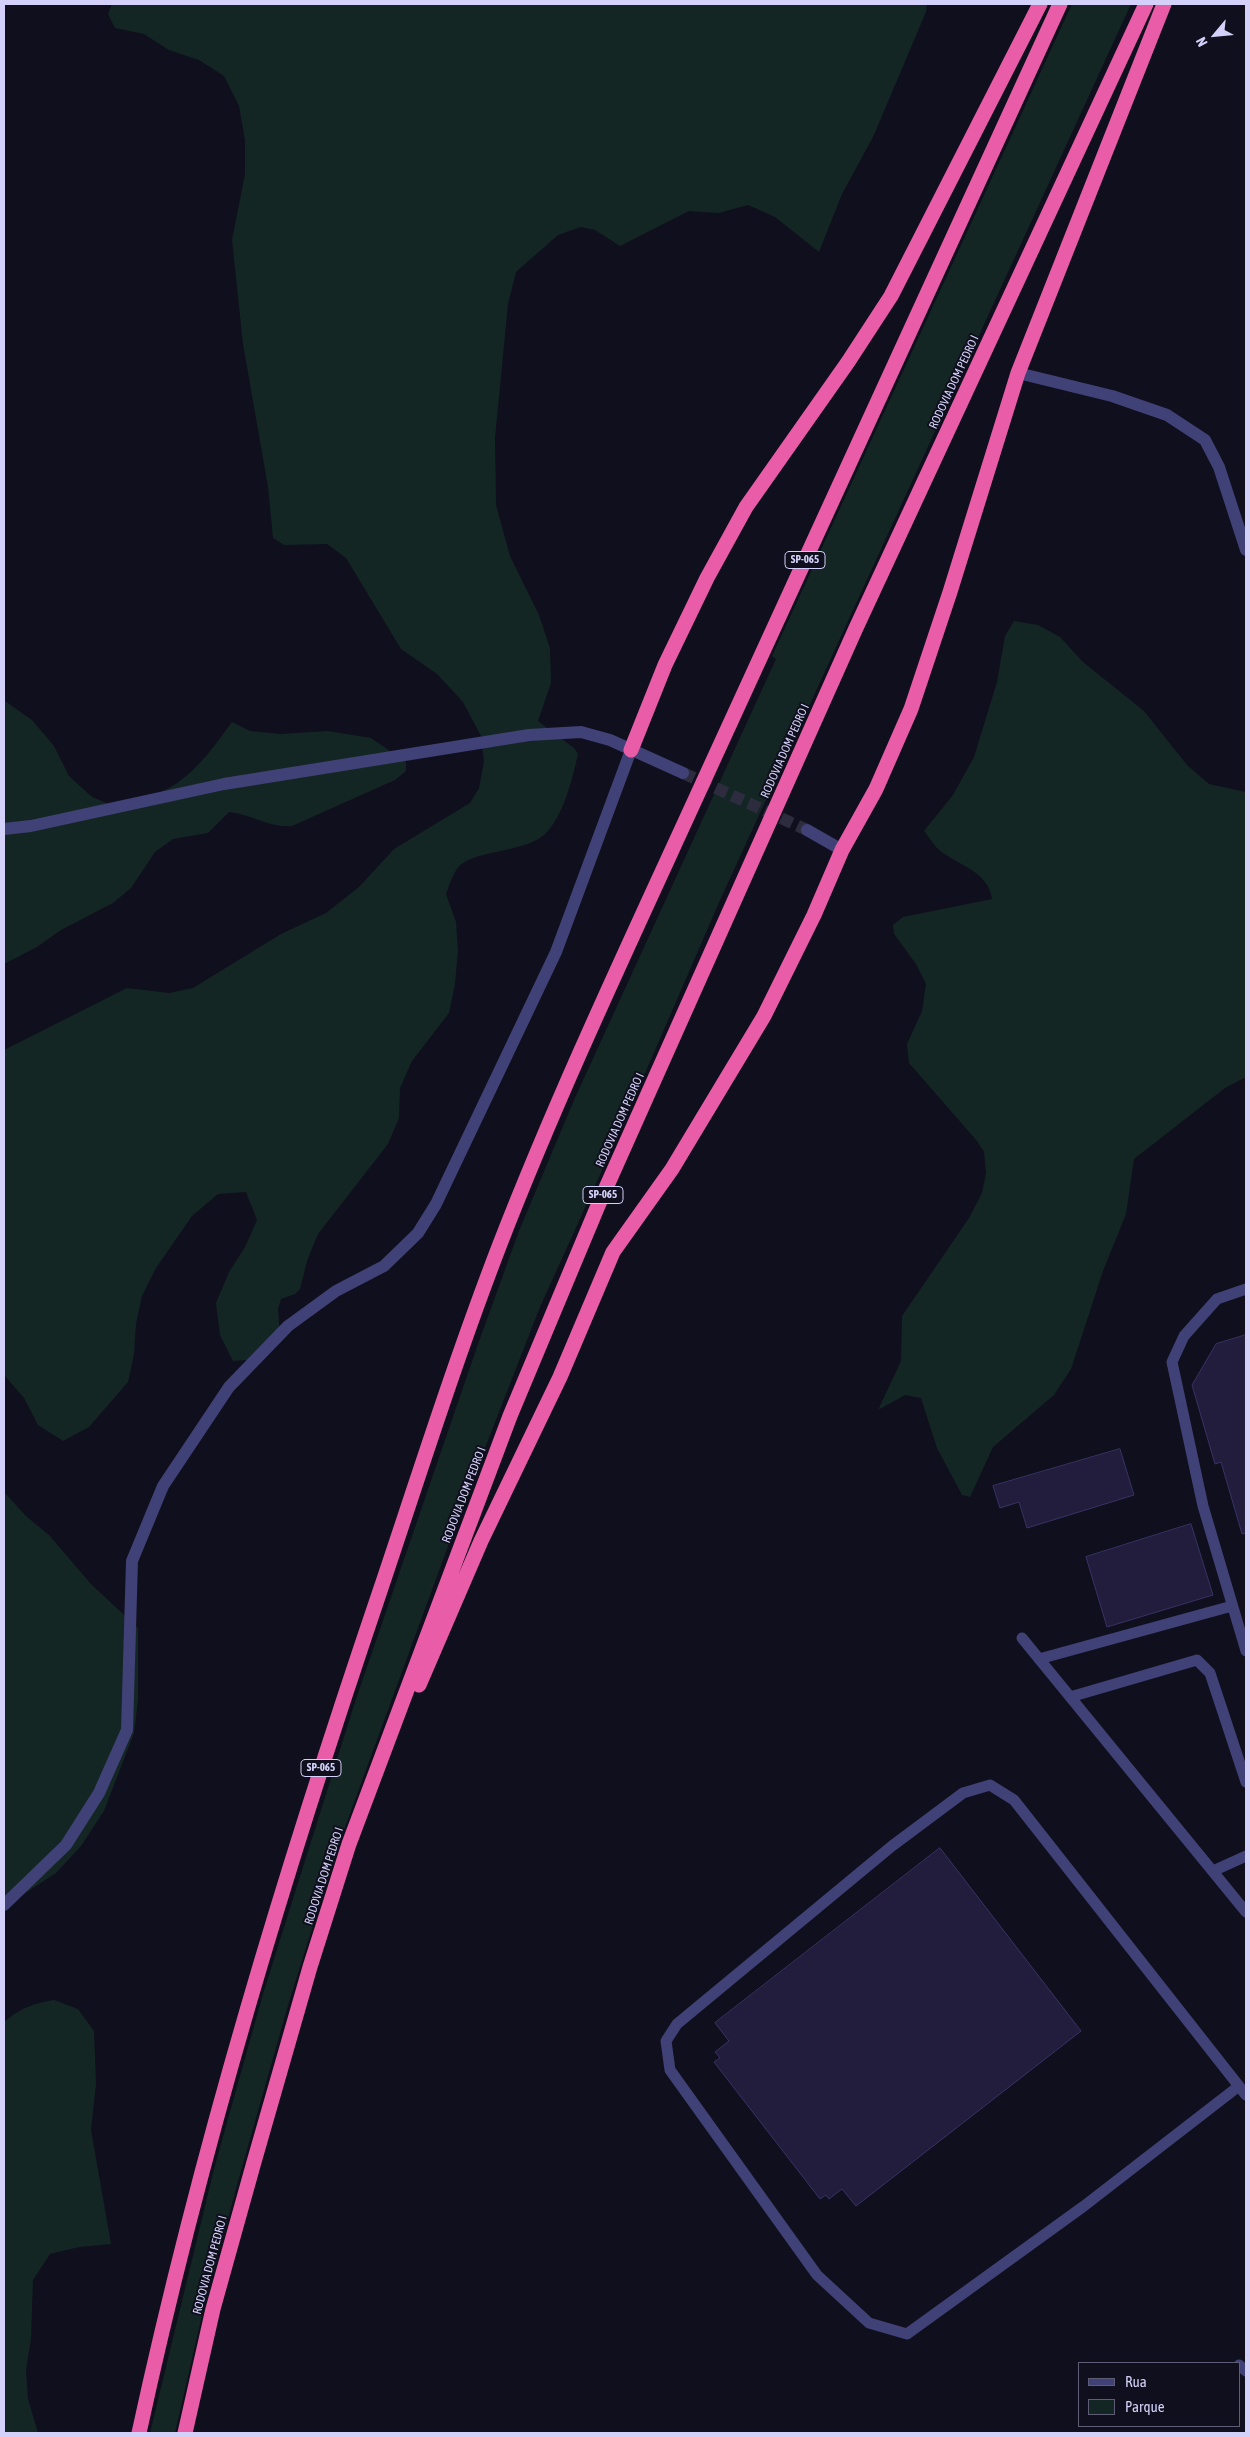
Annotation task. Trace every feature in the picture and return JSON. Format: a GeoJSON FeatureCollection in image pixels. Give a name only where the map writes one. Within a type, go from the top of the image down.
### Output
{"type":"FeatureCollection","features":[{"type":"Feature","properties":{"kind":"highway"},"geometry":{"type":"LineString","coordinates":[[631,750],[665,665],[746,507],[891,296],[1040,4]]}},
{"type":"Feature","properties":{"kind":"highway","name":"SP-065"},"geometry":{"type":"LineString","coordinates":[[140,2433],[159,2340],[249,1998],[305,1817],[364,1639],[455,1370],[500,1244],[553,1118],[684,824],[1060,4]]}},
{"type":"Feature","properties":{"kind":"highway","name":"RODOVIA DOM PEDRO I"},"geometry":{"type":"LineString","coordinates":[[185,2433],[213,2309],[251,2171],[310,1967],[349,1844],[510,1416],[597,1208],[856,628],[1146,4]]}},
{"type":"Feature","properties":{"kind":"highway"},"geometry":{"type":"LineString","coordinates":[[349,1844],[481,1541],[560,1376],[613,1252],[672,1169],[764,1016],[814,915],[842,850],[876,789],[911,709],[950,592],[1018,373],[1164,4]]}},
{"type":"Feature","properties":{"kind":"street"},"geometry":{"type":"LineString","coordinates":[[1018,373],[1112,396],[1167,415],[1205,440],[1219,467],[1246,550]]}},
{"type":"Feature","properties":{"kind":"street"},"geometry":{"type":"LineString","coordinates":[[4,829],[31,826],[224,784],[529,735],[581,732],[610,740],[683,773]]}},
{"type":"Feature","properties":{"kind":"street"},"geometry":{"type":"LineString","coordinates":[[4,1904],[66,1845],[99,1794],[127,1730],[132,1561],[163,1486],[229,1387],[288,1326],[336,1291],[384,1266],[418,1233],[436,1204],[556,952],[631,750]]}},
{"type":"Feature","properties":{"kind":"street"},"geometry":{"type":"LineString","coordinates":[[807,830],[842,850]]}},
{"type":"Feature","properties":{"kind":"lane"},"geometry":{"type":"LineString","coordinates":[[1246,1289],[1217,1299],[1184,1336],[1172,1362],[1204,1506],[1246,1651]]}},
{"type":"Feature","properties":{"kind":"lane"},"geometry":{"type":"LineString","coordinates":[[1040,1659],[1232,1606]]}},
{"type":"Feature","properties":{"kind":"lane"},"geometry":{"type":"LineString","coordinates":[[1022,1638],[1246,1912]]}},
{"type":"Feature","properties":{"kind":"lane"},"geometry":{"type":"LineString","coordinates":[[1070,1697],[1197,1660],[1210,1673],[1246,1782]]}},
{"type":"Feature","properties":{"kind":"lane"},"geometry":{"type":"LineString","coordinates":[[1239,2086],[1084,2206],[907,2334],[869,2323],[817,2275],[670,2070],[666,2042],[677,2024],[892,1846],[963,1793],[990,1785],[1014,1800],[1239,2086],[1246,2095]]}},
{"type":"Feature","properties":{"kind":"lane"},"geometry":{"type":"LineString","coordinates":[[1213,1871],[1246,1856]]}},
{"type":"Feature","properties":{"kind":"green space"},"geometry":{"type":"Polygon","coordinates":[[[112,4],[927,4],[926,12],[873,137],[842,194],[819,252],[775,217],[748,205],[719,213],[689,211],[620,246],[595,230],[581,227],[558,235],[516,272],[508,304],[495,438],[496,505],[510,556],[539,615],[550,648],[551,683],[538,721],[574,748],[578,754],[562,808],[551,828],[535,841],[473,858],[463,863],[457,869],[446,894],[456,922],[458,950],[455,984],[449,1013],[412,1061],[400,1088],[399,1118],[388,1144],[318,1234],[307,1261],[300,1289],[295,1294],[281,1299],[278,1309],[280,1336],[262,1359],[233,1361],[220,1335],[216,1303],[229,1272],[245,1247],[257,1220],[246,1192],[218,1194],[192,1216],[156,1268],[142,1296],[128,1382],[89,1427],[63,1441],[38,1425],[24,1398],[4,1375],[4,1050],[127,988],[169,993],[193,988],[281,934],[326,913],[359,887],[394,849],[470,803],[479,788],[484,762],[481,736],[463,702],[437,674],[401,649],[346,558],[327,544],[284,545],[273,538],[268,487],[243,344],[232,240],[245,174],[245,140],[239,106],[224,76],[199,60],[169,50],[144,34],[115,28],[108,14],[112,4]]]}},
{"type":"Feature","properties":{"kind":"green space"},"geometry":{"type":"Polygon","coordinates":[[[1072,4],[1131,4],[721,898],[623,1124],[540,1307],[469,1489],[337,1849],[289,2002],[239,2178],[203,2311],[175,2433],[150,2433],[214,2169],[263,1994],[356,1699],[478,1344],[519,1231],[574,1100],[776,659],[772,656],[1072,4]]]}},
{"type":"Feature","properties":{"kind":"green space"},"geometry":{"type":"Polygon","coordinates":[[[1014,621],[1038,625],[1060,637],[1083,662],[1144,711],[1187,765],[1209,784],[1246,792],[1246,1077],[1225,1088],[1134,1159],[1126,1214],[1103,1271],[1071,1369],[1054,1395],[993,1447],[970,1497],[962,1495],[937,1448],[921,1398],[905,1395],[878,1410],[901,1361],[902,1316],[969,1218],[982,1193],[986,1173],[984,1152],[977,1141],[909,1063],[907,1044],[922,1011],[926,984],[916,964],[894,934],[893,925],[903,917],[992,899],[989,889],[977,874],[943,853],[924,831],[953,795],[974,757],[997,682],[1005,636],[1014,621]]]}},
{"type":"Feature","properties":{"kind":"green space"},"geometry":{"type":"Polygon","coordinates":[[[5,701],[32,720],[54,746],[69,776],[92,797],[119,808],[163,791],[185,777],[207,755],[232,722],[250,731],[280,734],[328,731],[371,738],[406,762],[406,771],[395,780],[292,826],[276,825],[229,812],[208,833],[173,839],[155,852],[131,888],[113,903],[61,930],[37,947],[4,964],[5,701]]]}},
{"type":"Feature","properties":{"kind":"green space"},"geometry":{"type":"Polygon","coordinates":[[[4,1492],[27,1517],[49,1535],[91,1584],[138,1628],[138,1700],[134,1733],[104,1811],[81,1846],[56,1873],[4,1907],[4,1492]]]}},
{"type":"Feature","properties":{"kind":"green space"},"geometry":{"type":"Polygon","coordinates":[[[54,2000],[78,2009],[94,2031],[96,2084],[91,2130],[111,2244],[79,2247],[50,2254],[33,2280],[31,2339],[26,2370],[28,2399],[38,2433],[4,2433],[4,2022],[27,2007],[54,2000]]]}},
{"type":"Feature","properties":{"kind":"building"},"geometry":{"type":"Polygon","coordinates":[[[1246,1335],[1246,1533],[1242,1534],[1221,1462],[1215,1464],[1192,1385],[1216,1344],[1246,1335]]]}},
{"type":"Feature","properties":{"kind":"building"},"geometry":{"type":"Polygon","coordinates":[[[1120,1449],[1134,1495],[1027,1528],[1019,1502],[1000,1508],[993,1486],[1120,1449]]]}},
{"type":"Feature","properties":{"kind":"building"},"geometry":{"type":"Polygon","coordinates":[[[1191,1524],[1213,1595],[1107,1627],[1086,1557],[1191,1524]]]}},
{"type":"Feature","properties":{"kind":"building"},"geometry":{"type":"Polygon","coordinates":[[[940,1848],[1081,2031],[856,2206],[842,2189],[829,2199],[826,2195],[820,2199],[714,2062],[720,2058],[715,2052],[729,2041],[715,2023],[940,1848]]]}},
{"type":"Feature","properties":{"kind":"tunnel"},"geometry":{"type":"LineString","coordinates":[[683,773],[807,830]]}}]}
